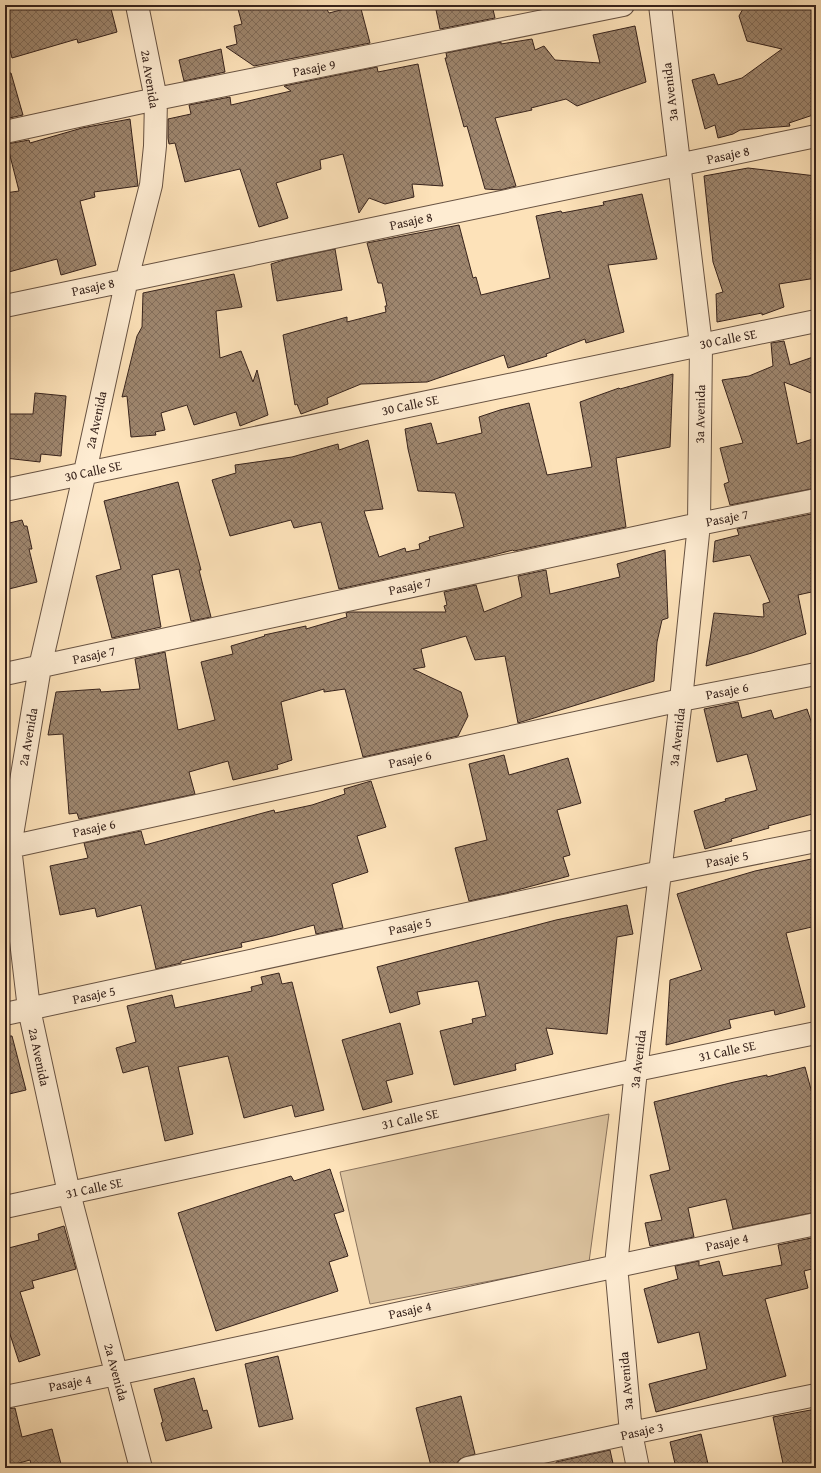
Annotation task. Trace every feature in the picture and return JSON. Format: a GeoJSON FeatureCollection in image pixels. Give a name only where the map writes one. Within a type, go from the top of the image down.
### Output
{"type":"FeatureCollection","features":[{"type":"Feature","properties":{"kind":"street","name":"2a Avenida"},"geometry":{"type":"LineString","coordinates":[[137,5],[156,99],[155,146],[151,185],[127,279],[85,472],[40,667],[8,847],[29,1009],[69,1193],[141,1468]]}},
{"type":"Feature","properties":{"kind":"street","name":"Pasaje 9"},"geometry":{"type":"LineString","coordinates":[[5,132],[156,99],[623,5]]}},
{"type":"Feature","properties":{"kind":"street","name":"3a Avenida"},"geometry":{"type":"LineString","coordinates":[[638,1468],[631,1433],[616,1265],[636,1070],[681,700],[698,524],[701,344],[660,5]]}},
{"type":"Feature","properties":{"kind":"street","name":"Pasaje 8"},"geometry":{"type":"LineString","coordinates":[[5,306],[127,279],[679,166],[816,136]]}},
{"type":"Feature","properties":{"kind":"street","name":"30 Calle SE"},"geometry":{"type":"LineString","coordinates":[[5,490],[85,472],[816,321]]}},
{"type":"Feature","properties":{"kind":"street","name":"Pasaje 7"},"geometry":{"type":"LineString","coordinates":[[5,674],[698,524],[816,500]]}},
{"type":"Feature","properties":{"kind":"street","name":"Pasaje 6"},"geometry":{"type":"LineString","coordinates":[[8,847],[681,700],[816,674]]}},
{"type":"Feature","properties":{"kind":"street","name":"Pasaje 5"},"geometry":{"type":"LineString","coordinates":[[5,1014],[660,872],[816,841]]}},
{"type":"Feature","properties":{"kind":"street","name":"31 Calle SE"},"geometry":{"type":"LineString","coordinates":[[5,1207],[816,1032]]}},
{"type":"Feature","properties":{"kind":"street","name":"Pasaje 4"},"geometry":{"type":"LineString","coordinates":[[5,1397],[616,1265],[816,1224]]}},
{"type":"Feature","properties":{"kind":"street","name":"Pasaje 3"},"geometry":{"type":"LineString","coordinates":[[468,1468],[816,1395]]}},
{"type":"Feature","properties":{"kind":"shaded area"},"geometry":{"type":"Polygon","coordinates":[[[609,1114],[589,1262],[370,1304],[340,1172],[609,1114]]]}},
{"type":"Feature","properties":{"kind":"building"},"geometry":{"type":"Polygon","coordinates":[[[18,5],[110,5],[117,32],[78,43],[77,39],[12,58],[5,31],[5,8],[18,5]]]}},
{"type":"Feature","properties":{"kind":"building"},"geometry":{"type":"Polygon","coordinates":[[[237,5],[305,5],[307,10],[324,5],[329,13],[360,5],[370,43],[254,66],[226,47],[237,44],[234,26],[242,24],[237,5]]]}},
{"type":"Feature","properties":{"kind":"building"},"geometry":{"type":"Polygon","coordinates":[[[435,5],[492,5],[495,18],[440,29],[435,5]]]}},
{"type":"Feature","properties":{"kind":"building"},"geometry":{"type":"Polygon","coordinates":[[[745,5],[816,5],[816,114],[789,123],[790,126],[740,130],[733,134],[718,138],[715,125],[705,129],[692,80],[714,74],[718,85],[742,78],[782,49],[747,41],[739,16],[745,5]]]}},
{"type":"Feature","properties":{"kind":"building"},"geometry":{"type":"Polygon","coordinates":[[[635,26],[646,82],[577,106],[566,99],[531,108],[532,110],[495,118],[516,186],[500,190],[485,189],[467,126],[464,127],[445,58],[447,58],[446,53],[501,42],[501,44],[532,39],[535,50],[544,46],[555,60],[600,63],[593,35],[635,26]]]}},
{"type":"Feature","properties":{"kind":"building"},"geometry":{"type":"Polygon","coordinates":[[[221,49],[225,72],[184,81],[179,60],[221,49]]]}},
{"type":"Feature","properties":{"kind":"building"},"geometry":{"type":"Polygon","coordinates":[[[418,64],[443,186],[412,184],[414,197],[385,204],[369,198],[359,213],[343,154],[320,160],[321,169],[276,183],[288,218],[259,227],[240,169],[185,182],[175,143],[169,144],[168,119],[191,114],[189,105],[230,97],[231,105],[291,91],[284,86],[377,67],[378,72],[418,64]]]}},
{"type":"Feature","properties":{"kind":"building"},"geometry":{"type":"Polygon","coordinates":[[[5,73],[11,73],[23,115],[5,119],[5,73]]]}},
{"type":"Feature","properties":{"kind":"building"},"geometry":{"type":"Polygon","coordinates":[[[130,119],[138,186],[94,192],[95,197],[80,201],[96,265],[61,275],[57,259],[5,273],[5,193],[19,191],[7,144],[29,140],[30,143],[82,128],[130,119]]]}},
{"type":"Feature","properties":{"kind":"building"},"geometry":{"type":"Polygon","coordinates":[[[748,168],[816,176],[816,278],[779,284],[784,307],[762,315],[762,313],[717,322],[716,294],[723,292],[713,262],[704,176],[748,168]]]}},
{"type":"Feature","properties":{"kind":"building"},"geometry":{"type":"Polygon","coordinates":[[[642,194],[657,259],[608,265],[624,332],[586,343],[585,339],[546,354],[547,356],[508,368],[504,355],[427,382],[361,384],[327,398],[328,404],[301,414],[297,404],[295,405],[283,335],[347,317],[347,322],[386,312],[385,306],[387,306],[382,283],[378,283],[367,243],[459,225],[473,278],[476,277],[481,295],[550,278],[536,216],[604,205],[603,202],[642,194]]]}},
{"type":"Feature","properties":{"kind":"building"},"geometry":{"type":"Polygon","coordinates":[[[335,249],[342,290],[277,301],[271,264],[287,259],[335,249]]]}},
{"type":"Feature","properties":{"kind":"building"},"geometry":{"type":"Polygon","coordinates":[[[234,274],[242,307],[216,311],[220,358],[241,351],[253,382],[257,370],[268,415],[240,426],[236,412],[194,425],[187,405],[161,413],[165,430],[155,432],[156,435],[131,437],[127,396],[122,397],[137,336],[142,327],[143,293],[234,274]]]}},
{"type":"Feature","properties":{"kind":"building"},"geometry":{"type":"Polygon","coordinates":[[[784,341],[790,365],[816,356],[816,395],[784,382],[797,444],[816,438],[816,488],[730,505],[724,484],[729,482],[720,448],[743,443],[722,380],[749,376],[773,366],[771,343],[784,341]]]}},
{"type":"Feature","properties":{"kind":"building"},"geometry":{"type":"Polygon","coordinates":[[[673,374],[670,447],[616,458],[626,527],[513,550],[339,589],[321,522],[294,528],[291,520],[230,536],[212,480],[236,473],[235,465],[292,457],[338,444],[339,450],[368,440],[383,509],[364,511],[379,557],[405,548],[406,552],[420,549],[419,544],[430,540],[429,537],[464,527],[455,493],[418,491],[405,429],[431,423],[437,444],[482,433],[479,417],[529,403],[547,475],[592,467],[580,402],[619,388],[620,389],[673,374]]]}},
{"type":"Feature","properties":{"kind":"building"},"geometry":{"type":"Polygon","coordinates":[[[35,393],[66,396],[61,456],[41,454],[40,462],[5,458],[5,414],[33,414],[35,393]]]}},
{"type":"Feature","properties":{"kind":"building"},"geometry":{"type":"Polygon","coordinates":[[[178,482],[201,570],[199,570],[211,617],[191,621],[179,569],[152,575],[161,627],[112,638],[96,576],[121,569],[104,501],[178,482]]]}},
{"type":"Feature","properties":{"kind":"building"},"geometry":{"type":"Polygon","coordinates":[[[816,513],[816,591],[798,595],[806,634],[752,653],[706,666],[714,613],[764,617],[763,604],[770,602],[750,555],[713,562],[715,541],[739,535],[737,529],[816,513]]]}},
{"type":"Feature","properties":{"kind":"building"},"geometry":{"type":"Polygon","coordinates":[[[22,520],[24,526],[27,526],[32,549],[29,549],[37,582],[5,590],[5,524],[22,520]]]}},
{"type":"Feature","properties":{"kind":"building"},"geometry":{"type":"Polygon","coordinates":[[[665,550],[668,618],[662,620],[657,642],[654,681],[518,723],[505,656],[475,660],[466,636],[421,649],[425,667],[413,669],[461,692],[468,716],[458,736],[363,757],[345,689],[324,692],[324,689],[281,702],[292,760],[277,765],[278,769],[233,780],[228,761],[189,772],[195,794],[79,819],[77,813],[69,814],[63,734],[48,735],[56,692],[100,689],[101,692],[140,689],[135,659],[165,652],[178,730],[215,720],[201,662],[233,654],[231,646],[265,636],[264,635],[306,626],[306,629],[347,617],[346,613],[349,612],[446,612],[444,606],[447,605],[444,592],[476,585],[484,612],[522,597],[518,576],[546,570],[550,594],[620,577],[617,564],[665,550]]]}},
{"type":"Feature","properties":{"kind":"building"},"geometry":{"type":"Polygon","coordinates":[[[738,702],[742,718],[771,710],[774,719],[807,709],[816,736],[816,813],[768,826],[769,828],[731,839],[732,841],[705,849],[694,811],[726,801],[725,799],[757,790],[747,754],[717,762],[704,709],[738,702]]]}},
{"type":"Feature","properties":{"kind":"building"},"geometry":{"type":"Polygon","coordinates":[[[504,755],[509,775],[568,758],[581,803],[557,810],[570,855],[563,857],[569,876],[506,893],[469,901],[455,848],[487,840],[469,764],[504,755]]]}},
{"type":"Feature","properties":{"kind":"building"},"geometry":{"type":"Polygon","coordinates":[[[371,781],[386,827],[357,836],[368,872],[332,884],[343,928],[316,934],[314,925],[241,943],[242,947],[181,961],[181,963],[156,969],[141,905],[97,917],[95,908],[60,915],[50,866],[88,858],[84,843],[141,831],[145,845],[274,810],[275,813],[312,805],[345,794],[344,789],[371,781]]]}},
{"type":"Feature","properties":{"kind":"building"},"geometry":{"type":"Polygon","coordinates":[[[816,858],[816,926],[786,933],[805,1007],[775,1015],[774,1010],[729,1020],[731,1028],[666,1045],[670,980],[702,970],[677,894],[755,871],[816,858]]]}},
{"type":"Feature","properties":{"kind":"building"},"geometry":{"type":"Polygon","coordinates":[[[627,905],[633,934],[617,937],[607,1034],[546,1028],[553,1054],[515,1064],[516,1070],[454,1085],[440,1031],[473,1023],[472,1019],[486,1016],[478,981],[417,992],[420,1004],[390,1013],[377,967],[556,920],[627,905]]]}},
{"type":"Feature","properties":{"kind":"building"},"geometry":{"type":"Polygon","coordinates":[[[279,973],[282,984],[292,982],[324,1110],[295,1117],[292,1105],[244,1118],[228,1056],[178,1067],[193,1134],[165,1141],[148,1066],[123,1073],[116,1048],[136,1042],[127,1006],[172,995],[175,1008],[252,991],[251,987],[263,984],[261,977],[279,973]]]}},
{"type":"Feature","properties":{"kind":"building"},"geometry":{"type":"Polygon","coordinates":[[[400,1023],[413,1074],[386,1081],[392,1102],[363,1110],[342,1040],[400,1023]]]}},
{"type":"Feature","properties":{"kind":"building"},"geometry":{"type":"Polygon","coordinates":[[[5,1036],[12,1036],[26,1090],[5,1095],[5,1036]]]}},
{"type":"Feature","properties":{"kind":"building"},"geometry":{"type":"Polygon","coordinates":[[[805,1067],[816,1108],[816,1212],[733,1229],[726,1199],[688,1208],[694,1237],[650,1246],[645,1223],[662,1220],[650,1175],[670,1170],[654,1102],[734,1082],[767,1075],[767,1077],[805,1067]]]}},
{"type":"Feature","properties":{"kind":"building"},"geometry":{"type":"Polygon","coordinates":[[[330,1169],[344,1211],[334,1214],[348,1256],[329,1262],[338,1291],[216,1331],[178,1213],[291,1176],[294,1181],[330,1169]]]}},
{"type":"Feature","properties":{"kind":"building"},"geometry":{"type":"Polygon","coordinates":[[[64,1226],[76,1269],[32,1281],[34,1288],[20,1292],[40,1355],[19,1362],[5,1319],[5,1249],[39,1240],[38,1234],[64,1226]]]}},
{"type":"Feature","properties":{"kind":"building"},"geometry":{"type":"Polygon","coordinates":[[[816,1237],[816,1268],[804,1271],[808,1288],[765,1299],[786,1376],[656,1412],[649,1384],[707,1369],[699,1332],[658,1343],[644,1289],[678,1279],[675,1266],[699,1261],[699,1266],[719,1261],[723,1276],[782,1265],[778,1245],[816,1237]]]}},
{"type":"Feature","properties":{"kind":"building"},"geometry":{"type":"Polygon","coordinates":[[[278,1356],[293,1419],[259,1427],[245,1364],[278,1356]]]}},
{"type":"Feature","properties":{"kind":"building"},"geometry":{"type":"Polygon","coordinates":[[[194,1378],[203,1411],[207,1410],[212,1428],[166,1441],[161,1423],[163,1422],[154,1389],[194,1378]]]}},
{"type":"Feature","properties":{"kind":"building"},"geometry":{"type":"Polygon","coordinates":[[[461,1396],[475,1454],[460,1459],[456,1464],[456,1468],[445,1468],[444,1463],[431,1466],[416,1408],[461,1396]]]}},
{"type":"Feature","properties":{"kind":"building"},"geometry":{"type":"Polygon","coordinates":[[[15,1408],[22,1437],[52,1429],[62,1468],[32,1468],[30,1460],[5,1467],[5,1409],[15,1408]]]}},
{"type":"Feature","properties":{"kind":"building"},"geometry":{"type":"Polygon","coordinates":[[[816,1409],[816,1468],[784,1468],[773,1417],[816,1409]]]}},
{"type":"Feature","properties":{"kind":"building"},"geometry":{"type":"Polygon","coordinates":[[[701,1434],[709,1468],[676,1468],[670,1442],[701,1434]]]}},
{"type":"Feature","properties":{"kind":"building"},"geometry":{"type":"Polygon","coordinates":[[[610,1450],[614,1468],[557,1468],[556,1462],[610,1450]]]}}]}
